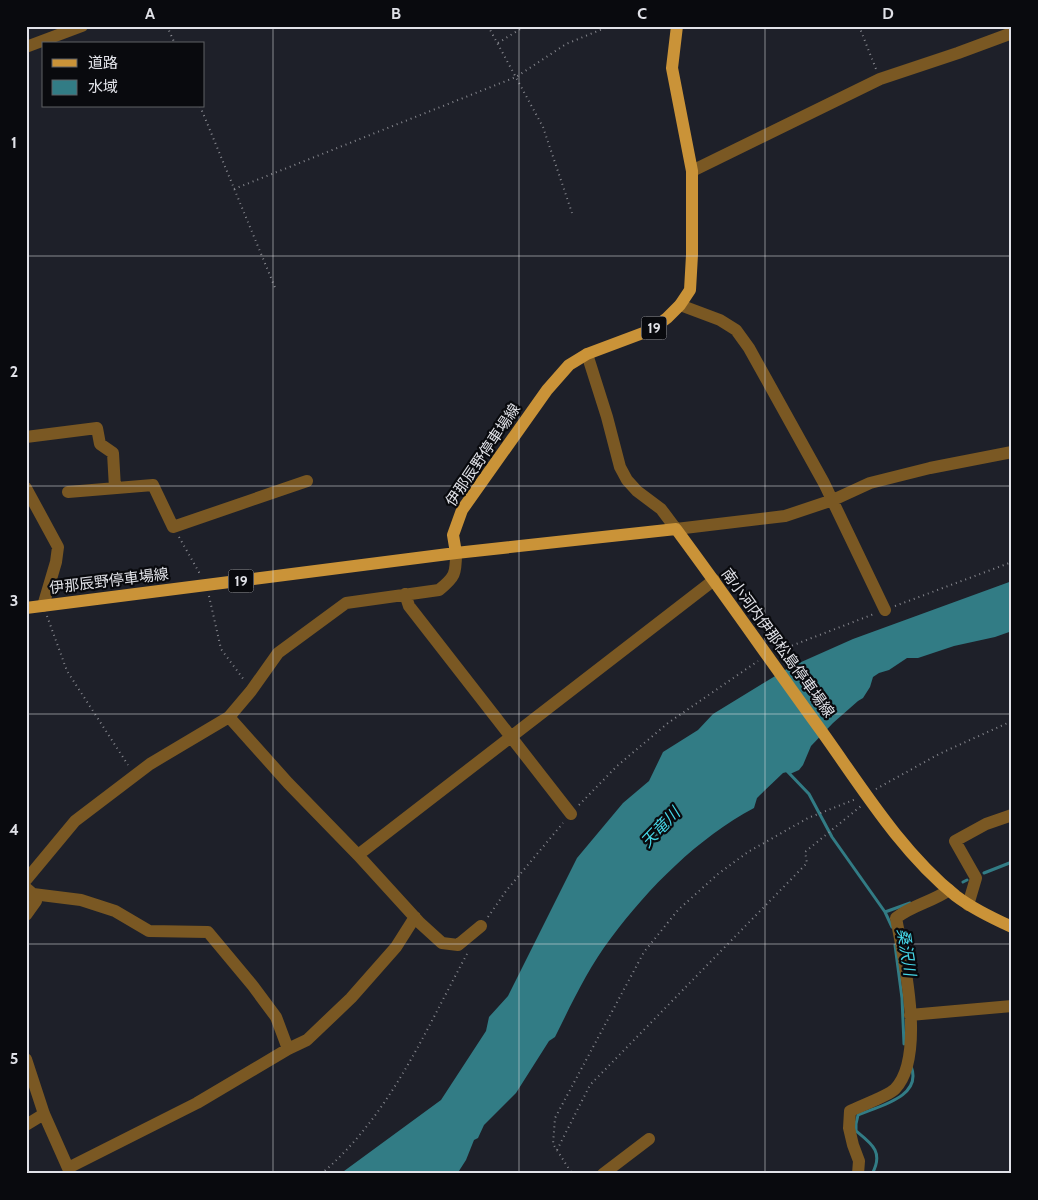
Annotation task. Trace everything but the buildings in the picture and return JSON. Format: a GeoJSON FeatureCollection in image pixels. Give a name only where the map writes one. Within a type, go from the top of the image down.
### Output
{"type":"FeatureCollection","features":[{"type":"Feature","properties":{"kind":"main road","name":"伊那辰野停車場線"},"geometry":{"type":"LineString","coordinates":[[26,608],[456,553],[453,535],[462,510],[547,390],[569,364],[588,354],[651,330],[680,306],[690,290],[692,171],[672,68],[677,26]]}},
{"type":"Feature","properties":{"kind":"main road"},"geometry":{"type":"LineString","coordinates":[[456,553],[676,529]]}},
{"type":"Feature","properties":{"kind":"main road","name":"南小河内伊那松島停車場線"},"geometry":{"type":"LineString","coordinates":[[676,529],[866,793],[913,853],[949,890],[968,904],[1012,927]]}},
{"type":"Feature","properties":{"kind":"street"},"geometry":{"type":"LineString","coordinates":[[26,47],[82,26]]}},
{"type":"Feature","properties":{"kind":"street"},"geometry":{"type":"LineString","coordinates":[[692,171],[880,79],[1012,33]]}},
{"type":"Feature","properties":{"kind":"street"},"geometry":{"type":"LineString","coordinates":[[680,306],[720,320],[736,330],[750,348],[833,500],[885,610]]}},
{"type":"Feature","properties":{"kind":"street"},"geometry":{"type":"LineString","coordinates":[[588,354],[620,467],[627,480],[661,509],[676,529],[785,516],[833,500],[870,483],[930,468],[1012,452]]}},
{"type":"Feature","properties":{"kind":"street"},"geometry":{"type":"LineString","coordinates":[[26,437],[97,428],[100,444],[113,453],[115,488]]}},
{"type":"Feature","properties":{"kind":"street"},"geometry":{"type":"LineString","coordinates":[[68,492],[153,485],[173,528],[307,480]]}},
{"type":"Feature","properties":{"kind":"street"},"geometry":{"type":"LineString","coordinates":[[26,488],[58,547],[56,562],[44,606]]}},
{"type":"Feature","properties":{"kind":"street"},"geometry":{"type":"LineString","coordinates":[[26,880],[75,821],[150,764],[229,717],[251,691],[278,653],[346,603],[439,590],[450,581],[456,570],[456,553]]}},
{"type":"Feature","properties":{"kind":"street"},"geometry":{"type":"LineString","coordinates":[[358,855],[714,580]]}},
{"type":"Feature","properties":{"kind":"street"},"geometry":{"type":"LineString","coordinates":[[405,594],[408,606],[571,814]]}},
{"type":"Feature","properties":{"kind":"street"},"geometry":{"type":"LineString","coordinates":[[229,717],[288,783],[442,943],[458,945],[481,926]]}},
{"type":"Feature","properties":{"kind":"street"},"geometry":{"type":"LineString","coordinates":[[968,904],[976,878],[955,841],[986,824],[1012,815]]}},
{"type":"Feature","properties":{"kind":"street"},"geometry":{"type":"LineString","coordinates":[[858,1174],[859,1161],[849,1128],[850,1111],[894,1090],[905,1074],[906,1064],[911,1051],[910,1015],[905,965],[896,918],[905,910],[939,897],[949,890]]}},
{"type":"Feature","properties":{"kind":"street"},"geometry":{"type":"LineString","coordinates":[[30,891],[81,900],[115,911],[149,930],[208,932],[276,1017],[288,1049]]}},
{"type":"Feature","properties":{"kind":"street"},"geometry":{"type":"LineString","coordinates":[[26,915],[36,901],[30,891]]}},
{"type":"Feature","properties":{"kind":"street"},"geometry":{"type":"LineString","coordinates":[[26,1059],[44,1114],[68,1168],[198,1103],[288,1049],[307,1040],[351,998],[396,947],[415,917]]}},
{"type":"Feature","properties":{"kind":"street"},"geometry":{"type":"LineString","coordinates":[[910,1015],[1012,1006]]}},
{"type":"Feature","properties":{"kind":"street"},"geometry":{"type":"LineString","coordinates":[[26,1125],[44,1114]]}},
{"type":"Feature","properties":{"kind":"street"},"geometry":{"type":"LineString","coordinates":[[603,1174],[649,1139]]}},
{"type":"Feature","properties":{"kind":"path"},"geometry":{"type":"LineString","coordinates":[[167,26],[173,42]]}},
{"type":"Feature","properties":{"kind":"path"},"geometry":{"type":"LineString","coordinates":[[488,26],[543,127],[572,213]]}},
{"type":"Feature","properties":{"kind":"path"},"geometry":{"type":"LineString","coordinates":[[498,43],[525,26]]}},
{"type":"Feature","properties":{"kind":"path"},"geometry":{"type":"LineString","coordinates":[[234,189],[516,77],[566,44],[610,26]]}},
{"type":"Feature","properties":{"kind":"path"},"geometry":{"type":"LineString","coordinates":[[859,26],[880,79]]}},
{"type":"Feature","properties":{"kind":"path"},"geometry":{"type":"LineString","coordinates":[[201,108],[276,290]]}},
{"type":"Feature","properties":{"kind":"path"},"geometry":{"type":"LineString","coordinates":[[173,528],[207,585],[221,649],[251,691]]}},
{"type":"Feature","properties":{"kind":"path"},"geometry":{"type":"LineString","coordinates":[[481,926],[506,891],[571,814],[617,766],[668,723],[768,658],[885,610],[1012,562]]}},
{"type":"Feature","properties":{"kind":"path"},"geometry":{"type":"LineString","coordinates":[[44,606],[67,671],[135,775]]}},
{"type":"Feature","properties":{"kind":"path"},"geometry":{"type":"LineString","coordinates":[[571,1172],[553,1144],[555,1118],[644,952],[678,910],[718,874],[748,852],[808,818],[866,793],[939,754],[1012,721]]}},
{"type":"Feature","properties":{"kind":"path"},"geometry":{"type":"LineString","coordinates":[[557,1150],[590,1085],[807,863],[805,852],[835,827],[866,793]]}},
{"type":"Feature","properties":{"kind":"path"},"geometry":{"type":"LineString","coordinates":[[321,1174],[344,1153],[372,1121],[395,1087],[468,952]]}},
{"type":"Feature","properties":{"kind":"water","name":"天竜川"},"geometry":{"type":"Polygon","coordinates":[[[1012,581],[1012,631],[995,637],[954,646],[918,658],[907,658],[889,670],[873,677],[870,687],[863,698],[833,723],[811,746],[799,770],[790,774],[787,772],[783,773],[757,798],[754,808],[713,834],[658,882],[603,949],[581,986],[555,1037],[549,1041],[516,1093],[484,1125],[478,1138],[474,1140],[466,1160],[457,1174],[340,1174],[441,1100],[486,1031],[489,1017],[508,996],[577,858],[623,803],[649,781],[663,752],[698,730],[713,714],[790,667],[853,639],[1012,581]]]}},
{"type":"Feature","properties":{"kind":"waterway","name":"桑沢川"},"geometry":{"type":"LineString","coordinates":[[787,771],[809,794],[832,837],[885,912],[892,927]]}},
{"type":"Feature","properties":{"kind":"waterway"},"geometry":{"type":"LineString","coordinates":[[984,873],[1012,862]]}},
{"type":"Feature","properties":{"kind":"waterway"},"geometry":{"type":"LineString","coordinates":[[963,882],[967,880]]}},
{"type":"Feature","properties":{"kind":"waterway"},"geometry":{"type":"LineString","coordinates":[[885,912],[910,903]]}},
{"type":"Feature","properties":{"kind":"waterway","name":"桑沢川"},"geometry":{"type":"LineString","coordinates":[[895,945],[902,998],[904,1044]]}},
{"type":"Feature","properties":{"kind":"waterway","name":"桑沢川"},"geometry":{"type":"LineString","coordinates":[[872,1174],[877,1160],[876,1154],[867,1140],[856,1131],[858,1115],[887,1104],[905,1093],[911,1085],[913,1077],[911,1066]]}}]}
